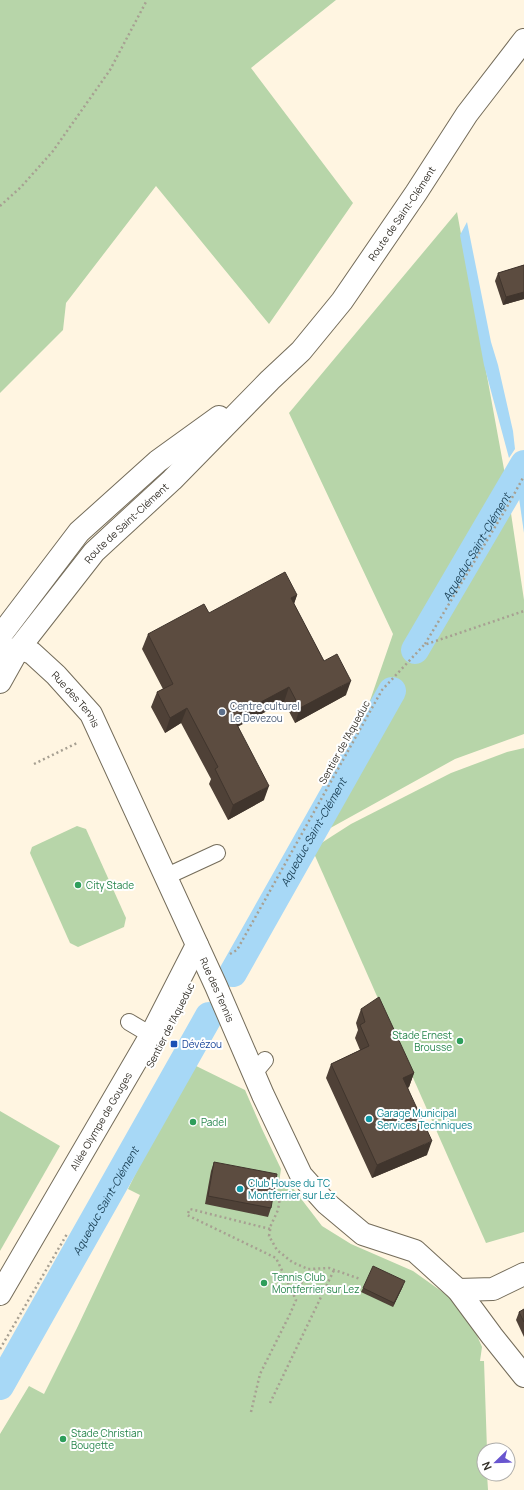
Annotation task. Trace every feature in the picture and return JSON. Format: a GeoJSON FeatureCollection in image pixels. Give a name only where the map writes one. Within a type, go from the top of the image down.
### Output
{"type":"FeatureCollection","features":[{"type":"Feature","properties":{"kind":"street","name":"Route de Saint-Clément"},"geometry":{"type":"LineString","coordinates":[[0,682],[10,651],[94,552],[172,480],[270,380],[301,351],[342,301],[416,193],[467,114],[524,40]]}},
{"type":"Feature","properties":{"kind":"street","name":"Route de Saint-Clément"},"geometry":{"type":"LineString","coordinates":[[0,636],[80,532],[158,461],[270,380]]}},
{"type":"Feature","properties":{"kind":"street","name":"Rue des Tennis"},"geometry":{"type":"LineString","coordinates":[[10,651],[32,653],[56,674],[90,714],[207,968],[259,1066],[300,1175],[326,1203],[363,1234],[415,1251],[458,1290],[524,1376]]}},
{"type":"Feature","properties":{"kind":"street","name":"Allée Olympe de Gouges"},"geometry":{"type":"LineString","coordinates":[[0,1294],[151,1035],[196,944]]}},
{"type":"Feature","properties":{"kind":"street"},"geometry":{"type":"LineString","coordinates":[[458,1290],[493,1289],[524,1274]]}},
{"type":"Feature","properties":{"kind":"lane"},"geometry":{"type":"LineString","coordinates":[[165,877],[217,853]]}},
{"type":"Feature","properties":{"kind":"lane"},"geometry":{"type":"LineString","coordinates":[[130,1022],[151,1035]]}},
{"type":"Feature","properties":{"kind":"path"},"geometry":{"type":"LineString","coordinates":[[0,206],[21,187],[53,151],[110,70],[147,0]]}},
{"type":"Feature","properties":{"kind":"path","name":"Sentier de l'Aqueduc"},"geometry":{"type":"LineString","coordinates":[[207,968],[237,950],[382,690],[424,645],[524,476]]}},
{"type":"Feature","properties":{"kind":"path","name":"Sentier de l'Aqueduc"},"geometry":{"type":"LineString","coordinates":[[424,645],[524,611]]}},
{"type":"Feature","properties":{"kind":"path"},"geometry":{"type":"LineString","coordinates":[[34,764],[99,733]]}},
{"type":"Feature","properties":{"kind":"path"},"geometry":{"type":"LineString","coordinates":[[295,1162],[283,1183],[278,1210],[271,1225],[269,1236],[277,1250],[292,1262],[308,1269],[329,1268],[360,1280]]}},
{"type":"Feature","properties":{"kind":"path"},"geometry":{"type":"LineString","coordinates":[[251,1412],[260,1374],[296,1300],[276,1258],[187,1215],[190,1209],[270,1229]]}},
{"type":"Feature","properties":{"kind":"path"},"geometry":{"type":"LineString","coordinates":[[0,1349],[67,1232]]}},
{"type":"Feature","properties":{"kind":"path"},"geometry":{"type":"LineString","coordinates":[[291,1289],[306,1280],[315,1268]]}},
{"type":"Feature","properties":{"kind":"path"},"geometry":{"type":"LineString","coordinates":[[270,1403],[334,1270]]}},
{"type":"Feature","properties":{"kind":"green space"},"geometry":{"type":"Polygon","coordinates":[[[0,0],[336,0],[251,68],[353,203],[269,324],[156,186],[66,303],[63,330],[0,393],[0,0]]]}},
{"type":"Feature","properties":{"kind":"green space"},"geometry":{"type":"Polygon","coordinates":[[[457,212],[506,480],[524,600],[524,734],[455,759],[325,831],[393,634],[289,413],[457,212]]]}},
{"type":"Feature","properties":{"kind":"green space","name":"Stade Ernest Brousse"},"geometry":{"type":"Polygon","coordinates":[[[524,748],[524,1232],[486,1243],[312,849],[351,824],[451,773],[507,752],[524,748]]]}},
{"type":"Feature","properties":{"kind":"green space","name":"City Stade"},"geometry":{"type":"Polygon","coordinates":[[[77,826],[86,829],[126,918],[124,927],[78,947],[70,943],[30,853],[32,847],[77,826]]]}},
{"type":"Feature","properties":{"kind":"green space","name":"Tennis Club Montferrier sur Lez"},"geometry":{"type":"Polygon","coordinates":[[[190,1063],[245,1090],[281,1169],[279,1183],[289,1183],[322,1226],[351,1244],[413,1271],[465,1308],[482,1347],[480,1361],[484,1361],[487,1442],[476,1442],[476,1482],[488,1482],[488,1490],[0,1490],[0,1434],[29,1386],[44,1394],[140,1195],[128,1189],[190,1063]]]}},
{"type":"Feature","properties":{"kind":"green space"},"geometry":{"type":"Polygon","coordinates":[[[0,1111],[60,1146],[0,1251],[0,1111]]]}},
{"type":"Feature","properties":{"kind":"water"},"geometry":{"type":"Polygon","coordinates":[[[467,222],[491,342],[498,365],[513,431],[515,449],[509,458],[484,365],[460,235],[467,222]]]}},
{"type":"Feature","properties":{"kind":"water"},"geometry":{"type":"Polygon","coordinates":[[[524,481],[524,533],[518,491],[524,481]]]}},
{"type":"Feature","properties":{"kind":"building"},"geometry":{"type":"Polygon","coordinates":[[[524,265],[524,292],[506,297],[498,273],[524,265]]]}},
{"type":"Feature","properties":{"kind":"building","name":"Centre culturel Le Devezou"},"geometry":{"type":"Polygon","coordinates":[[[285,572],[297,595],[291,598],[324,661],[337,654],[351,681],[300,708],[289,687],[233,717],[269,786],[233,805],[215,769],[218,767],[187,708],[170,718],[157,692],[173,684],[148,634],[204,604],[209,613],[285,572]]]}},
{"type":"Feature","properties":{"kind":"building"},"geometry":{"type":"Polygon","coordinates":[[[379,997],[414,1073],[403,1078],[432,1141],[377,1165],[331,1064],[369,1046],[360,1025],[365,1022],[361,1009],[379,997]]]}},
{"type":"Feature","properties":{"kind":"building","name":"Club House du TC Montferrier sur Lez"},"geometry":{"type":"Polygon","coordinates":[[[214,1162],[277,1174],[271,1208],[208,1196],[214,1162]]]}},
{"type":"Feature","properties":{"kind":"building"},"geometry":{"type":"Polygon","coordinates":[[[373,1266],[405,1281],[394,1303],[363,1288],[373,1266]]]}},
{"type":"Feature","properties":{"kind":"building"},"geometry":{"type":"Polygon","coordinates":[[[524,1309],[524,1322],[519,1312],[524,1309]]]}},
{"type":"Feature","properties":{"kind":"waterway","name":"Aqueduc Saint-Clément"},"geometry":{"type":"LineString","coordinates":[[415,650],[524,464]]}},
{"type":"Feature","properties":{"kind":"waterway","name":"Aqueduc Saint-Clément"},"geometry":{"type":"LineString","coordinates":[[233,973],[392,691]]}},
{"type":"Feature","properties":{"kind":"waterway","name":"Aqueduc Saint-Clément"},"geometry":{"type":"LineString","coordinates":[[0,1386],[209,1016]]}},
{"type":"Feature","properties":{"kind":"place","name":"Centre culturel Le Devezou"},"geometry":{"type":"Point","coordinates":[222,712]}},
{"type":"Feature","properties":{"kind":"place","name":"City Stade"},"geometry":{"type":"Point","coordinates":[78,885]}},
{"type":"Feature","properties":{"kind":"place","name":"Stade Ernest Brousse"},"geometry":{"type":"Point","coordinates":[460,1041]}},
{"type":"Feature","properties":{"kind":"place","name":"Dévézou"},"geometry":{"type":"Point","coordinates":[174,1044]}},
{"type":"Feature","properties":{"kind":"place","name":"Garage Municipal Services Techniques"},"geometry":{"type":"Point","coordinates":[369,1119]}},
{"type":"Feature","properties":{"kind":"place","name":"Padel"},"geometry":{"type":"Point","coordinates":[193,1122]}},
{"type":"Feature","properties":{"kind":"place","name":"Club House du TC Montferrier sur Lez"},"geometry":{"type":"Point","coordinates":[240,1189]}},
{"type":"Feature","properties":{"kind":"place","name":"Tennis Club Montferrier sur Lez"},"geometry":{"type":"Point","coordinates":[264,1283]}},
{"type":"Feature","properties":{"kind":"place","name":"Stade Christian Bougette"},"geometry":{"type":"Point","coordinates":[63,1439]}}]}
